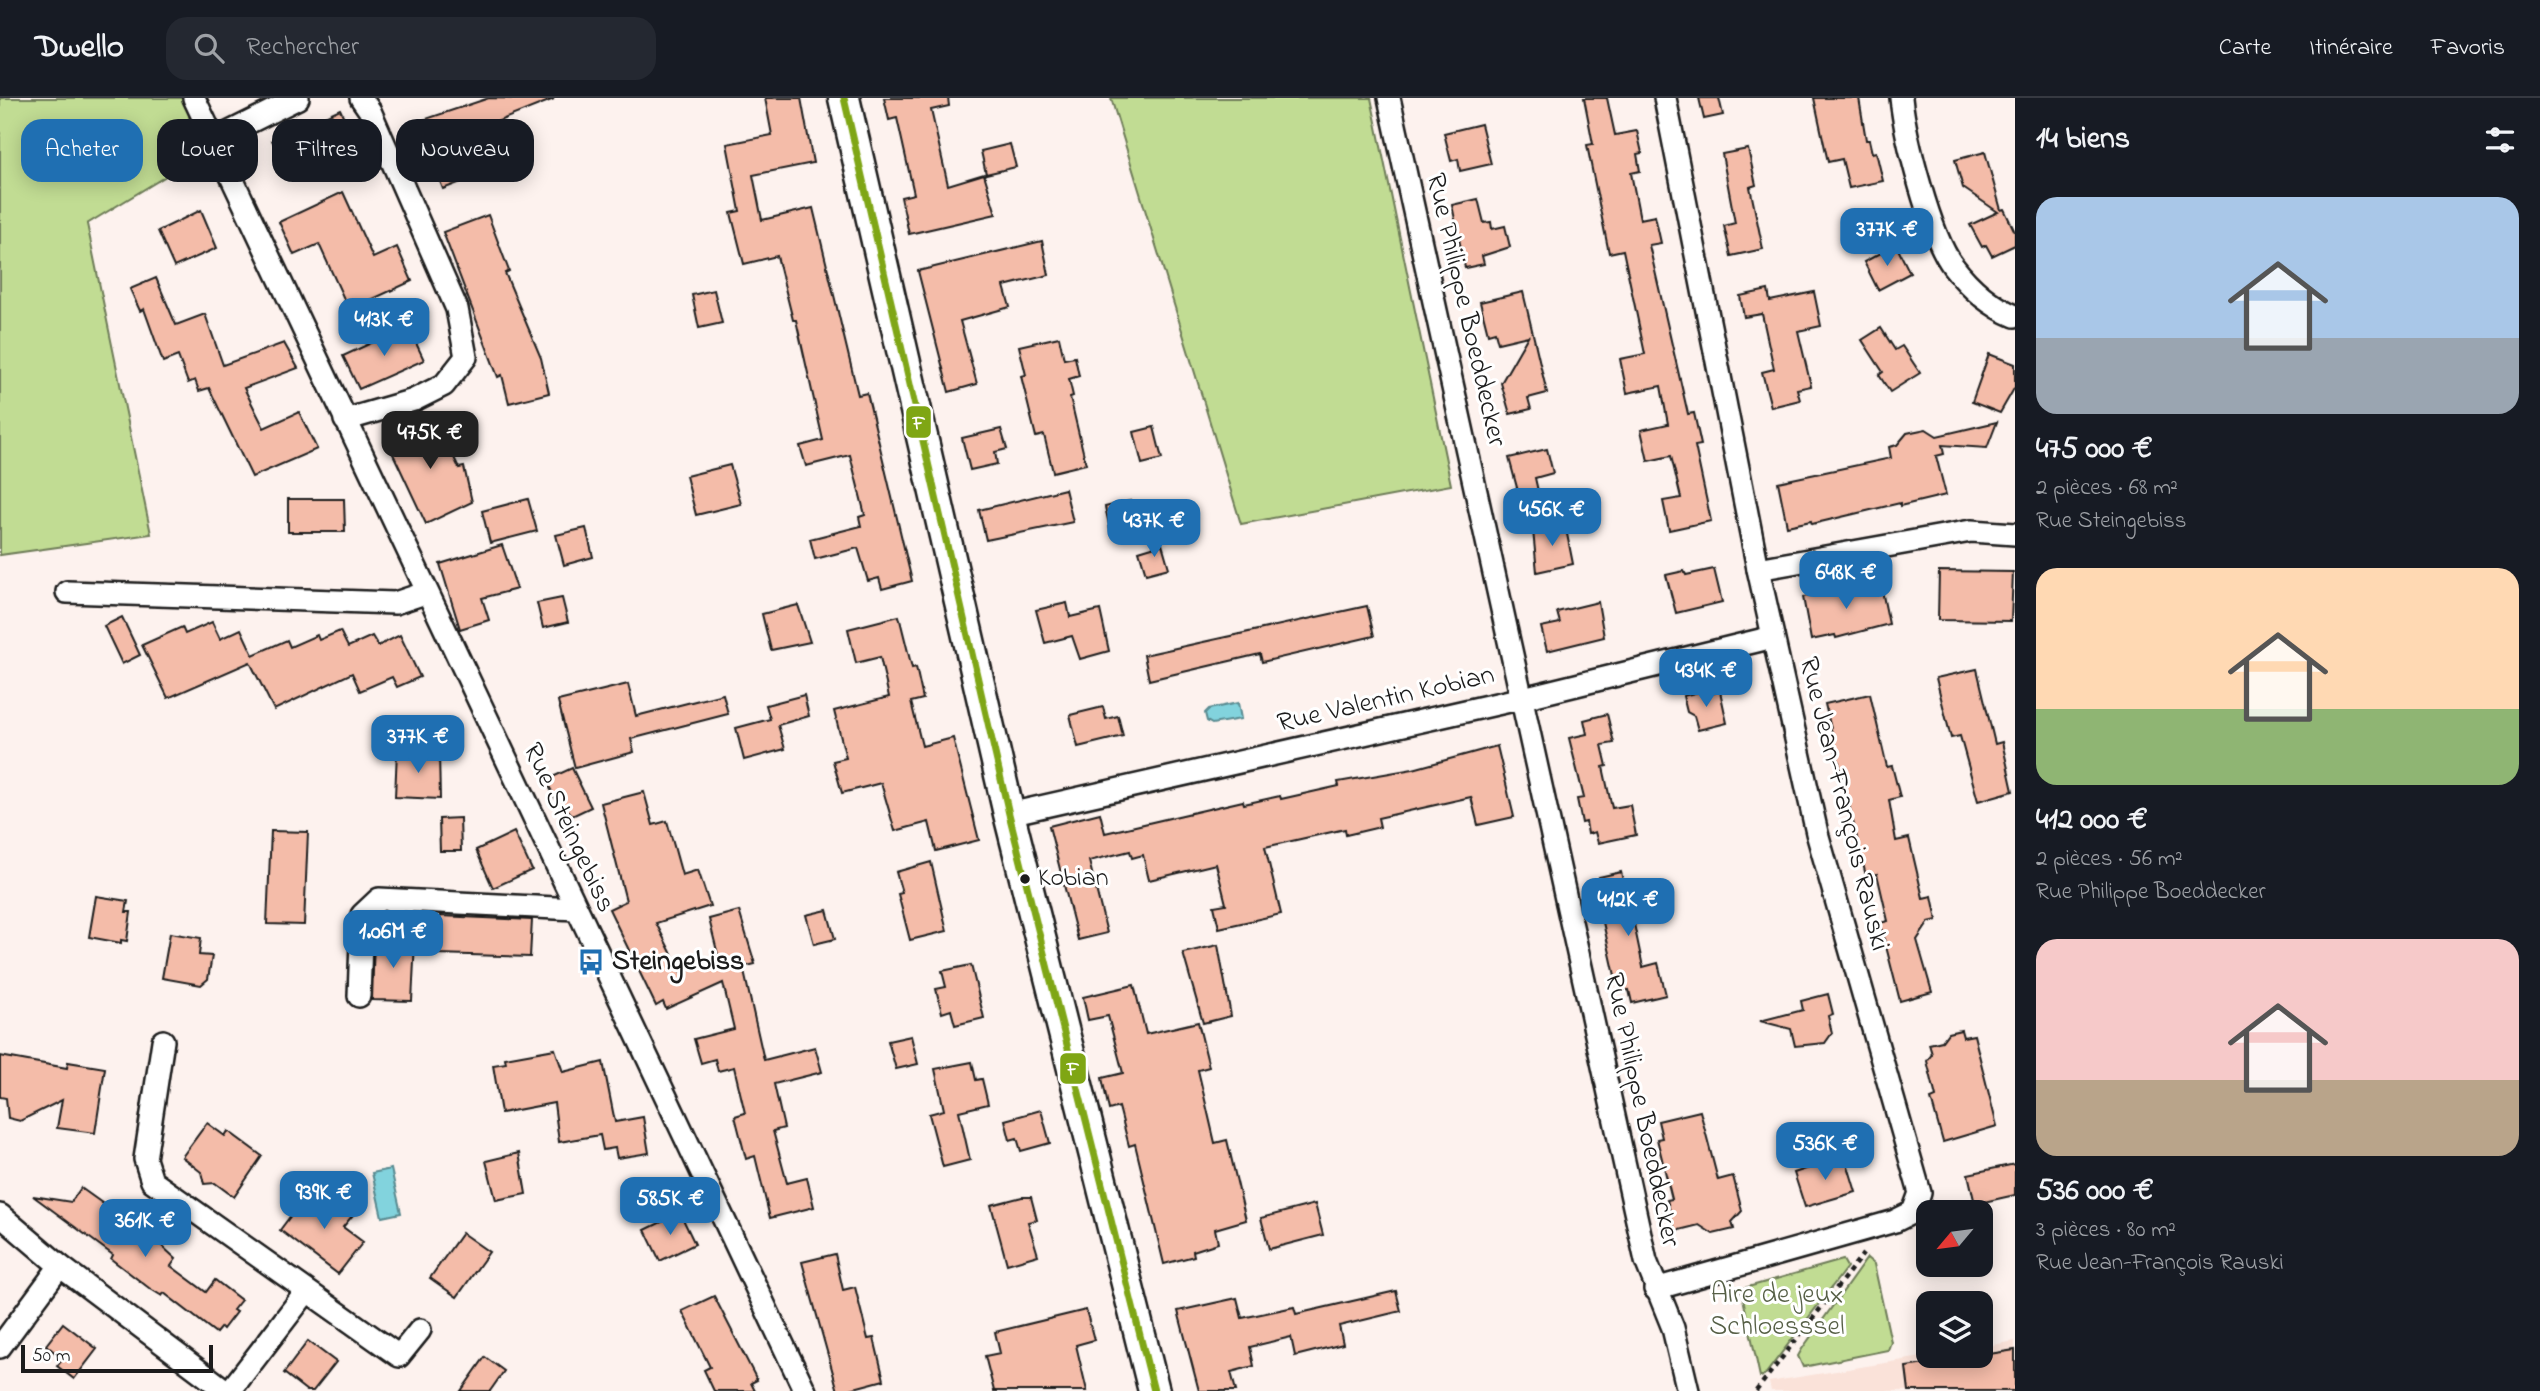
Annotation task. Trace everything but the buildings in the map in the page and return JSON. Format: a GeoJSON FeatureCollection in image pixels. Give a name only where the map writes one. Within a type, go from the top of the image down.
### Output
{"type":"FeatureCollection","features":[{"type":"Feature","properties":{"kind":"street","name":"Rue Steingebiss"},"geometry":{"type":"LineString","coordinates":[[194,98],[203,119]]}},
{"type":"Feature","properties":{"kind":"street"},"geometry":{"type":"LineString","coordinates":[[256,119],[298,98]]}},
{"type":"Feature","properties":{"kind":"street"},"geometry":{"type":"LineString","coordinates":[[345,420],[414,400],[444,386],[466,357],[457,309],[370,111],[361,98]]}},
{"type":"Feature","properties":{"kind":"street"},"geometry":{"type":"LineString","coordinates":[[844,98],[1009,814],[1154,1391]]}},
{"type":"Feature","properties":{"kind":"street","name":"Rue Philippe Boeddecker"},"geometry":{"type":"LineString","coordinates":[[1389,98],[1646,1261],[1655,1289],[1673,1328],[1688,1391]]}},
{"type":"Feature","properties":{"kind":"street","name":"Rue Jean-François Rauski"},"geometry":{"type":"LineString","coordinates":[[1655,1289],[1887,1224],[1913,1212],[1920,1193],[1919,1182],[1829,881],[1758,569],[1665,98]]}},
{"type":"Feature","properties":{"kind":"street"},"geometry":{"type":"LineString","coordinates":[[1901,98],[1930,218],[1952,265],[1994,307],[2015,316]]}},
{"type":"Feature","properties":{"kind":"street","name":"Rue Steingebiss"},"geometry":{"type":"LineString","coordinates":[[232,182],[804,1391]]}},
{"type":"Feature","properties":{"kind":"street"},"geometry":{"type":"LineString","coordinates":[[1758,569],[1971,531],[2015,534]]}},
{"type":"Feature","properties":{"kind":"street"},"geometry":{"type":"LineString","coordinates":[[67,592],[395,603],[425,593]]}},
{"type":"Feature","properties":{"kind":"street","name":"Rue Valentin Kobian"},"geometry":{"type":"LineString","coordinates":[[1009,814],[1523,698],[1773,637]]}},
{"type":"Feature","properties":{"kind":"street"},"geometry":{"type":"LineString","coordinates":[[359,996],[362,915],[379,899],[576,909]]}},
{"type":"Feature","properties":{"kind":"street"},"geometry":{"type":"LineString","coordinates":[[163,1041],[145,1159],[152,1181],[399,1356],[420,1331]]}},
{"type":"Feature","properties":{"kind":"street"},"geometry":{"type":"LineString","coordinates":[[0,1215],[60,1266],[228,1391],[306,1292]]}},
{"type":"Feature","properties":{"kind":"street"},"geometry":{"type":"LineString","coordinates":[[0,1347],[60,1266]]}},
{"type":"Feature","properties":{"kind":"path"},"geometry":{"type":"LineString","coordinates":[[1756,1391],[1887,1224]]}},
{"type":"Feature","properties":{"kind":"shaded area"},"geometry":{"type":"Polygon","coordinates":[[[2015,1341],[2015,1391],[1771,1391],[1769,1382],[1916,1358],[1916,1368],[1993,1368],[1993,1345],[2015,1341]]]}},
{"type":"Feature","properties":{"kind":"green space"},"geometry":{"type":"Polygon","coordinates":[[[0,98],[187,98],[189,119],[157,119],[157,181],[87,224],[151,534],[0,555],[0,98]]]}},
{"type":"Feature","properties":{"kind":"green space"},"geometry":{"type":"Polygon","coordinates":[[[1111,98],[1371,98],[1451,485],[1241,524],[1111,98]]]}},
{"type":"Feature","properties":{"kind":"green space"},"geometry":{"type":"Polygon","coordinates":[[[1867,1258],[1874,1264],[1891,1342],[1888,1350],[1803,1367],[1798,1356],[1802,1349],[1867,1258]]]}},
{"type":"Feature","properties":{"kind":"green space","name":"Aire de jeux Schloesssel"},"geometry":{"type":"Polygon","coordinates":[[[1843,1260],[1847,1267],[1764,1376],[1760,1377],[1741,1289],[1843,1260]]]}},
{"type":"Feature","properties":{"kind":"water"},"geometry":{"type":"Polygon","coordinates":[[[1238,703],[1241,719],[1212,724],[1207,721],[1205,713],[1209,709],[1238,703]]]}},
{"type":"Feature","properties":{"kind":"water"},"geometry":{"type":"Polygon","coordinates":[[[391,1169],[401,1213],[382,1217],[372,1173],[391,1169]]]}},
{"type":"Feature","properties":{"kind":"transit line","name":"F"},"geometry":{"type":"LineString","coordinates":[[844,98],[1009,814],[1154,1391]]}},
{"type":"Feature","properties":{"kind":"place","name":"Kobian"},"geometry":{"type":"Point","coordinates":[1025,879]}},
{"type":"Feature","properties":{"kind":"place","name":"Steingebiss"},"geometry":{"type":"Point","coordinates":[591,962]}}]}
